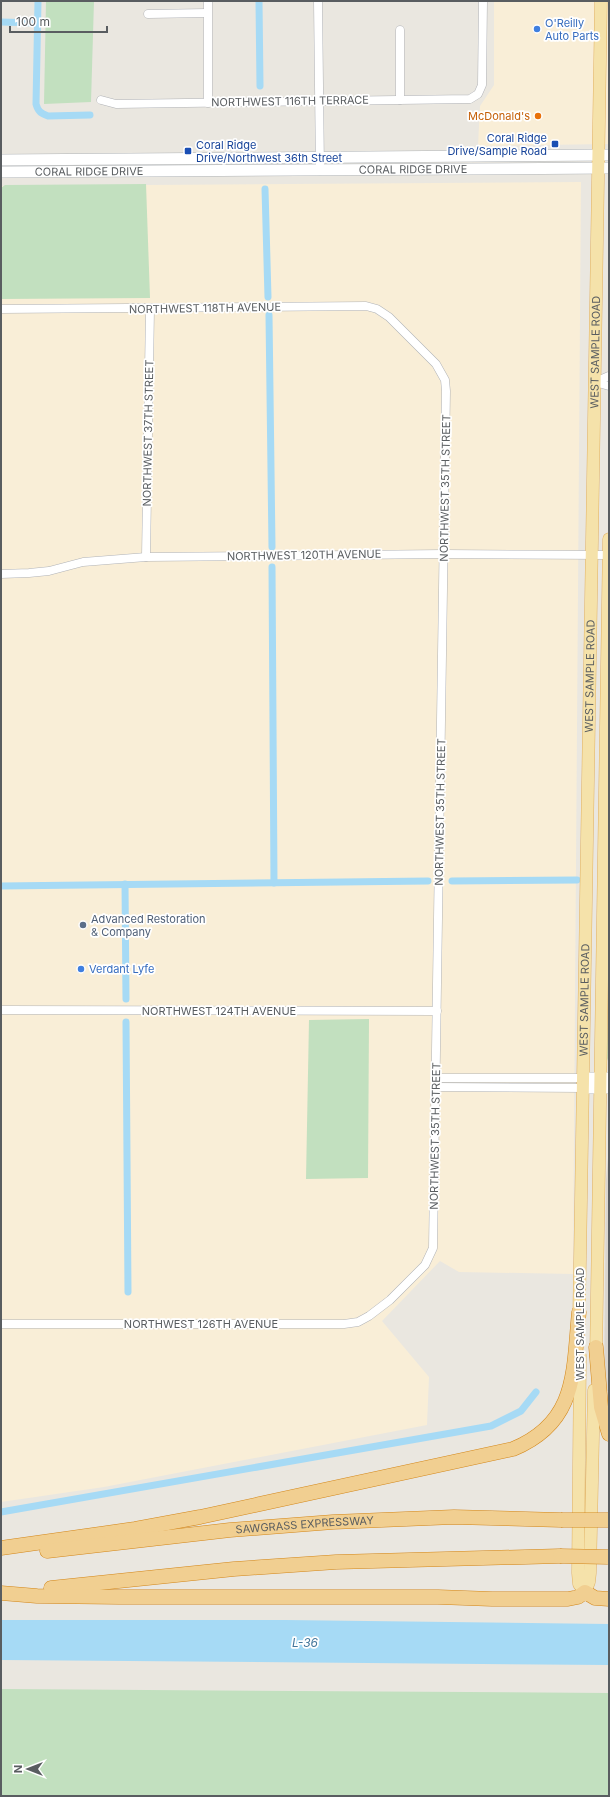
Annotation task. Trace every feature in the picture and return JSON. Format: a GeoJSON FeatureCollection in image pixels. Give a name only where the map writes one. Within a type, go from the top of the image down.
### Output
{"type":"FeatureCollection","features":[{"type":"Feature","properties":{"kind":"highway"},"geometry":{"type":"LineString","coordinates":[[1,1548],[127,1530],[200,1517],[513,1449],[532,1440],[544,1430],[558,1414],[566,1400],[573,1379],[579,1312]]}},
{"type":"Feature","properties":{"kind":"highway"},"geometry":{"type":"LineString","coordinates":[[596,1347],[601,1407],[609,1434]]}},
{"type":"Feature","properties":{"kind":"highway","name":"SAWGRASS EXPRESSWAY"},"geometry":{"type":"LineString","coordinates":[[1,1556],[230,1530],[333,1522],[454,1517],[608,1520]]}},
{"type":"Feature","properties":{"kind":"highway"},"geometry":{"type":"LineString","coordinates":[[1,1593],[234,1569],[336,1562],[560,1556],[609,1557]]}},
{"type":"Feature","properties":{"kind":"highway"},"geometry":{"type":"LineString","coordinates":[[1,1593],[38,1596],[119,1597],[438,1597],[568,1599],[578,1597],[584,1592],[595,1598],[609,1599]]}},
{"type":"Feature","properties":{"kind":"main road","name":"WEST SAMPLE ROAD"},"geometry":{"type":"LineString","coordinates":[[584,1592],[579,1584],[578,1573],[579,1312],[595,382],[604,168],[601,1]]}},
{"type":"Feature","properties":{"kind":"main road","name":"CORAL RIDGE DRIVE"},"geometry":{"type":"LineString","coordinates":[[1,160],[604,155]]}},
{"type":"Feature","properties":{"kind":"main road"},"geometry":{"type":"LineString","coordinates":[[156,171],[164,165],[178,159]]}},
{"type":"Feature","properties":{"kind":"main road","name":"CORAL RIDGE DRIVE"},"geometry":{"type":"LineString","coordinates":[[1,172],[604,168]]}},
{"type":"Feature","properties":{"kind":"main road","name":"WEST SAMPLE ROAD"},"geometry":{"type":"LineString","coordinates":[[584,1592],[589,1582],[590,1573],[604,1083],[609,539]]}},
{"type":"Feature","properties":{"kind":"main road"},"geometry":{"type":"LineString","coordinates":[[584,1083],[604,1083]]}},
{"type":"Feature","properties":{"kind":"street"},"geometry":{"type":"LineString","coordinates":[[208,1],[208,103]]}},
{"type":"Feature","properties":{"kind":"street"},"geometry":{"type":"LineString","coordinates":[[318,1],[320,171]]}},
{"type":"Feature","properties":{"kind":"street","name":"NORTHWEST 116TH TERRACE"},"geometry":{"type":"LineString","coordinates":[[101,100],[116,104],[470,99],[478,94],[482,86],[483,1]]}},
{"type":"Feature","properties":{"kind":"street"},"geometry":{"type":"LineString","coordinates":[[148,14],[207,13]]}},
{"type":"Feature","properties":{"kind":"street"},"geometry":{"type":"LineString","coordinates":[[400,30],[400,100]]}},
{"type":"Feature","properties":{"kind":"street","name":"NORTHWEST 118TH AVENUE"},"geometry":{"type":"LineString","coordinates":[[1,309],[150,309],[366,306],[377,309],[389,317],[402,329]]}},
{"type":"Feature","properties":{"kind":"street","name":"NORTHWEST 37TH STREET"},"geometry":{"type":"LineString","coordinates":[[146,557],[150,309]]}},
{"type":"Feature","properties":{"kind":"street","name":"NORTHWEST 35TH STREET"},"geometry":{"type":"LineString","coordinates":[[393,1296],[425,1265],[433,1248],[446,392],[445,380],[436,364],[402,329]]}},
{"type":"Feature","properties":{"kind":"street"},"geometry":{"type":"LineString","coordinates":[[595,382],[609,376]]}},
{"type":"Feature","properties":{"kind":"street"},"geometry":{"type":"LineString","coordinates":[[595,382],[609,386]]}},
{"type":"Feature","properties":{"kind":"street","name":"NORTHWEST 120TH AVENUE"},"geometry":{"type":"LineString","coordinates":[[1,574],[49,571],[83,562],[146,557],[444,554],[609,555]]}},
{"type":"Feature","properties":{"kind":"street","name":"NORTHWEST 124TH AVENUE"},"geometry":{"type":"LineString","coordinates":[[1,1010],[437,1011]]}},
{"type":"Feature","properties":{"kind":"street"},"geometry":{"type":"LineString","coordinates":[[436,1078],[584,1083]]}},
{"type":"Feature","properties":{"kind":"street"},"geometry":{"type":"LineString","coordinates":[[436,1087],[584,1083]]}},
{"type":"Feature","properties":{"kind":"street","name":"NORTHWEST 126TH AVENUE"},"geometry":{"type":"LineString","coordinates":[[1,1324],[344,1324],[358,1322],[369,1316],[393,1296]]}},
{"type":"Feature","properties":{"kind":"shaded area"},"geometry":{"type":"Polygon","coordinates":[[[494,1],[609,1],[609,144],[478,146],[480,106],[494,85],[494,1]]]}},
{"type":"Feature","properties":{"kind":"shaded area"},"geometry":{"type":"Polygon","coordinates":[[[581,182],[573,1274],[459,1272],[440,1261],[382,1321],[429,1377],[427,1425],[104,1487],[1,1502],[1,186],[581,182]]]}},
{"type":"Feature","properties":{"kind":"shaded area"},"geometry":{"type":"Polygon","coordinates":[[[609,1147],[609,1391],[604,1391],[606,1180],[609,1147]]]}},
{"type":"Feature","properties":{"kind":"green space"},"geometry":{"type":"Polygon","coordinates":[[[46,1],[94,1],[91,102],[44,104],[46,1]]]}},
{"type":"Feature","properties":{"kind":"green space"},"geometry":{"type":"Polygon","coordinates":[[[146,184],[150,298],[1,299],[1,188],[5,185],[146,184]]]}},
{"type":"Feature","properties":{"kind":"green space"},"geometry":{"type":"Polygon","coordinates":[[[609,919],[609,1064],[607,1058],[609,919]]]}},
{"type":"Feature","properties":{"kind":"green space"},"geometry":{"type":"Polygon","coordinates":[[[369,1019],[368,1178],[306,1179],[309,1020],[369,1019]]]}},
{"type":"Feature","properties":{"kind":"green space"},"geometry":{"type":"Polygon","coordinates":[[[1,1689],[609,1693],[609,1796],[1,1796],[1,1689]]]}},
{"type":"Feature","properties":{"kind":"water","name":"L-36"},"geometry":{"type":"Polygon","coordinates":[[[1,1620],[286,1620],[609,1624],[609,1665],[1,1660],[1,1620]]]}},
{"type":"Feature","properties":{"kind":"waterway"},"geometry":{"type":"LineString","coordinates":[[38,1],[36,104],[40,112],[48,116],[90,115]]}},
{"type":"Feature","properties":{"kind":"waterway"},"geometry":{"type":"LineString","coordinates":[[259,1],[260,86]]}},
{"type":"Feature","properties":{"kind":"waterway"},"geometry":{"type":"LineString","coordinates":[[1,22],[38,23]]}},
{"type":"Feature","properties":{"kind":"waterway"},"geometry":{"type":"LineString","coordinates":[[265,189],[268,297]]}},
{"type":"Feature","properties":{"kind":"waterway"},"geometry":{"type":"LineString","coordinates":[[269,315],[272,547]]}},
{"type":"Feature","properties":{"kind":"waterway"},"geometry":{"type":"LineString","coordinates":[[272,567],[274,883]]}},
{"type":"Feature","properties":{"kind":"waterway"},"geometry":{"type":"LineString","coordinates":[[452,881],[577,880]]}},
{"type":"Feature","properties":{"kind":"waterway"},"geometry":{"type":"LineString","coordinates":[[1,886],[428,881]]}},
{"type":"Feature","properties":{"kind":"waterway"},"geometry":{"type":"LineString","coordinates":[[125,884],[126,999]]}},
{"type":"Feature","properties":{"kind":"waterway"},"geometry":{"type":"LineString","coordinates":[[126,1022],[128,1292]]}},
{"type":"Feature","properties":{"kind":"waterway"},"geometry":{"type":"LineString","coordinates":[[1,1512],[491,1426],[521,1411],[536,1392]]}},
{"type":"Feature","properties":{"kind":"place","name":"O'Reilly Auto Parts"},"geometry":{"type":"Point","coordinates":[537,29]}},
{"type":"Feature","properties":{"kind":"place","name":"McDonald's"},"geometry":{"type":"Point","coordinates":[538,116]}},
{"type":"Feature","properties":{"kind":"place","name":"Coral Ridge Drive/Sample Road"},"geometry":{"type":"Point","coordinates":[555,144]}},
{"type":"Feature","properties":{"kind":"place","name":"Coral Ridge Drive/Northwest 36th Street"},"geometry":{"type":"Point","coordinates":[188,151]}},
{"type":"Feature","properties":{"kind":"place","name":"Advanced Restoration & Company"},"geometry":{"type":"Point","coordinates":[83,925]}},
{"type":"Feature","properties":{"kind":"place","name":"Verdant Lyfe"},"geometry":{"type":"Point","coordinates":[81,969]}}]}
